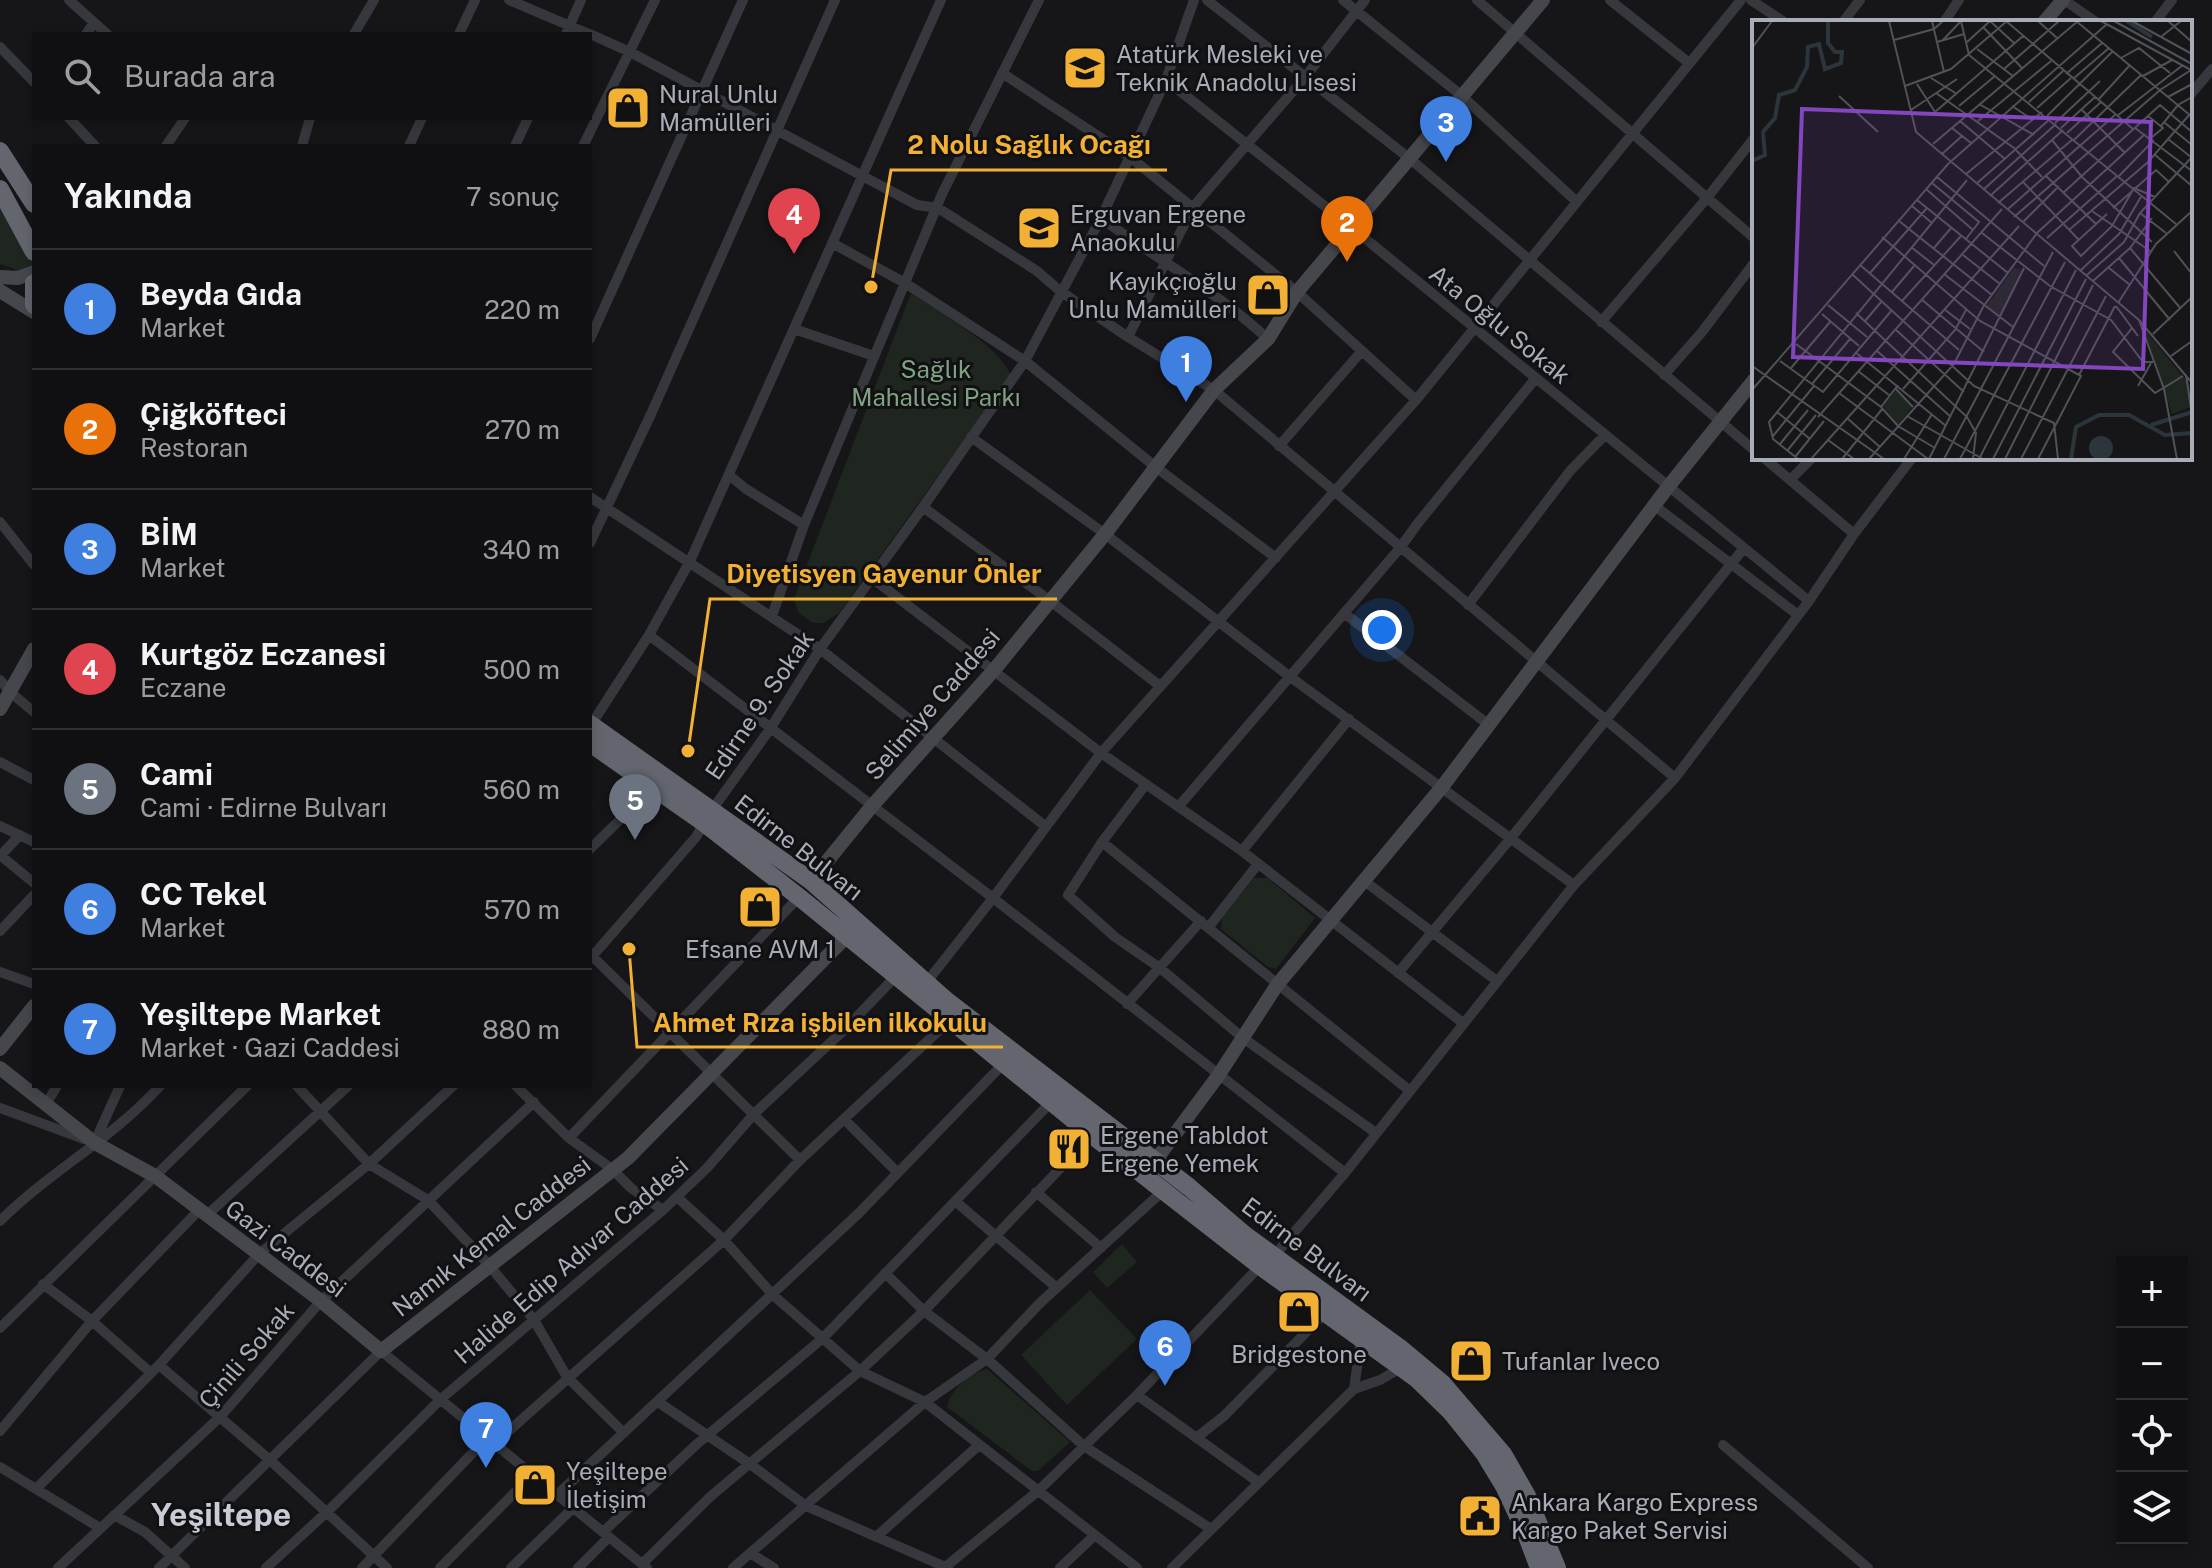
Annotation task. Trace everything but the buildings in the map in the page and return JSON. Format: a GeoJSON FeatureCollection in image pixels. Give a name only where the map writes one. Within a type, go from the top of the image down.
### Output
{"type":"FeatureCollection","features":[{"type":"Feature","properties":{"kind":"highway"},"geometry":{"type":"LineString","coordinates":[[0,151],[32,201]]}},
{"type":"Feature","properties":{"kind":"highway"},"geometry":{"type":"LineString","coordinates":[[0,189],[32,248]]}},
{"type":"Feature","properties":{"kind":"highway","name":"Edirne Bulvarı"},"geometry":{"type":"LineString","coordinates":[[592,732],[708,816],[811,881],[926,983],[1044,1078],[1155,1161],[1326,1312],[1417,1379],[1451,1412],[1484,1453],[1504,1486],[1539,1568]]}},
{"type":"Feature","properties":{"kind":"highway","name":"Edirne Bulvarı"},"geometry":{"type":"LineString","coordinates":[[708,816],[799,897],[1092,1135],[1164,1190],[1400,1348],[1449,1391],[1503,1454],[1540,1523],[1557,1568]]}},
{"type":"Feature","properties":{"kind":"street"},"geometry":{"type":"LineString","coordinates":[[69,0],[105,32]]}},
{"type":"Feature","properties":{"kind":"street"},"geometry":{"type":"LineString","coordinates":[[355,32],[374,0]]}},
{"type":"Feature","properties":{"kind":"street"},"geometry":{"type":"LineString","coordinates":[[460,32],[475,0]]}},
{"type":"Feature","properties":{"kind":"street"},"geometry":{"type":"LineString","coordinates":[[509,0],[568,30],[581,0]]}},
{"type":"Feature","properties":{"kind":"street"},"geometry":{"type":"LineString","coordinates":[[584,144],[655,0]]}},
{"type":"Feature","properties":{"kind":"street"},"geometry":{"type":"LineString","coordinates":[[592,335],[743,0]]}},
{"type":"Feature","properties":{"kind":"street"},"geometry":{"type":"LineString","coordinates":[[592,539],[835,0]]}},
{"type":"Feature","properties":{"kind":"street"},"geometry":{"type":"LineString","coordinates":[[592,728],[690,561],[941,0]]}},
{"type":"Feature","properties":{"kind":"street"},"geometry":{"type":"LineString","coordinates":[[772,616],[804,525],[942,194],[1039,0]]}},
{"type":"Feature","properties":{"kind":"street","name":"Edirne 9. Sokak"},"geometry":{"type":"LineString","coordinates":[[592,955],[696,837],[820,649],[1025,361],[1130,157],[1166,80],[1194,0]]}},
{"type":"Feature","properties":{"kind":"street"},"geometry":{"type":"LineString","coordinates":[[1207,0],[1409,158],[1752,448]]}},
{"type":"Feature","properties":{"kind":"street"},"geometry":{"type":"LineString","coordinates":[[1343,0],[1462,96],[1577,202]]}},
{"type":"Feature","properties":{"kind":"street"},"geometry":{"type":"LineString","coordinates":[[1128,337],[1193,207],[1306,76],[1365,0]]}},
{"type":"Feature","properties":{"kind":"street"},"geometry":{"type":"LineString","coordinates":[[1477,0],[1752,236]]}},
{"type":"Feature","properties":{"kind":"street","name":"Selimiye Caddesi"},"geometry":{"type":"LineString","coordinates":[[811,881],[872,806],[994,670],[1157,468],[1214,390],[1268,339],[1297,292],[1543,0]]}},
{"type":"Feature","properties":{"kind":"street"},"geometry":{"type":"LineString","coordinates":[[1610,0],[1689,63]]}},
{"type":"Feature","properties":{"kind":"street"},"geometry":{"type":"LineString","coordinates":[[926,983],[1101,753],[1416,400],[1741,0]]}},
{"type":"Feature","properties":{"kind":"street"},"geometry":{"type":"LineString","coordinates":[[1751,0],[1781,20]]}},
{"type":"Feature","properties":{"kind":"street"},"geometry":{"type":"LineString","coordinates":[[1845,20],[1860,0]]}},
{"type":"Feature","properties":{"kind":"street"},"geometry":{"type":"LineString","coordinates":[[1945,20],[1959,0]]}},
{"type":"Feature","properties":{"kind":"street"},"geometry":{"type":"LineString","coordinates":[[2046,20],[2064,0],[2093,20]]}},
{"type":"Feature","properties":{"kind":"street"},"geometry":{"type":"LineString","coordinates":[[2157,20],[2172,0]]}},
{"type":"Feature","properties":{"kind":"street"},"geometry":{"type":"LineString","coordinates":[[87,32],[94,23]]}},
{"type":"Feature","properties":{"kind":"street"},"geometry":{"type":"LineString","coordinates":[[592,35],[630,52],[917,205],[938,208],[1037,271],[1060,291],[1128,337],[1214,390],[1675,778]]}},
{"type":"Feature","properties":{"kind":"street"},"geometry":{"type":"LineString","coordinates":[[0,47],[32,80]]}},
{"type":"Feature","properties":{"kind":"street"},"geometry":{"type":"LineString","coordinates":[[2192,87],[2212,69]]}},
{"type":"Feature","properties":{"kind":"street"},"geometry":{"type":"LineString","coordinates":[[1002,73],[1130,157],[1297,292],[1416,400]]}},
{"type":"Feature","properties":{"kind":"street","name":"Ata Oğlu Sokak"},"geometry":{"type":"LineString","coordinates":[[1166,80],[1809,601]]}},
{"type":"Feature","properties":{"kind":"street"},"geometry":{"type":"LineString","coordinates":[[71,120],[93,144]]}},
{"type":"Feature","properties":{"kind":"street"},"geometry":{"type":"LineString","coordinates":[[167,144],[184,120]]}},
{"type":"Feature","properties":{"kind":"street"},"geometry":{"type":"LineString","coordinates":[[303,144],[309,120]]}},
{"type":"Feature","properties":{"kind":"street"},"geometry":{"type":"LineString","coordinates":[[410,144],[421,120]]}},
{"type":"Feature","properties":{"kind":"street"},"geometry":{"type":"LineString","coordinates":[[516,144],[527,120]]}},
{"type":"Feature","properties":{"kind":"street"},"geometry":{"type":"LineString","coordinates":[[1601,322],[1752,143]]}},
{"type":"Feature","properties":{"kind":"street"},"geometry":{"type":"LineString","coordinates":[[1101,218],[1234,307],[1268,339]]}},
{"type":"Feature","properties":{"kind":"street"},"geometry":{"type":"LineString","coordinates":[[832,243],[905,283],[1025,361],[1157,468],[1276,558]]}},
{"type":"Feature","properties":{"kind":"street"},"geometry":{"type":"LineString","coordinates":[[1664,375],[1702,332],[1752,266]]}},
{"type":"Feature","properties":{"kind":"street"},"geometry":{"type":"LineString","coordinates":[[1,282],[32,273]]}},
{"type":"Feature","properties":{"kind":"street"},"geometry":{"type":"LineString","coordinates":[[1,282],[32,310]]}},
{"type":"Feature","properties":{"kind":"street"},"geometry":{"type":"LineString","coordinates":[[794,329],[874,356]]}},
{"type":"Feature","properties":{"kind":"street"},"geometry":{"type":"LineString","coordinates":[[1279,446],[1361,352]]}},
{"type":"Feature","properties":{"kind":"street"},"geometry":{"type":"LineString","coordinates":[[1179,806],[1400,548],[1535,379]]}},
{"type":"Feature","properties":{"kind":"street"},"geometry":{"type":"LineString","coordinates":[[1155,1161],[1218,1076],[1277,985],[1442,787],[1668,487],[1752,382]]}},
{"type":"Feature","properties":{"kind":"street"},"geometry":{"type":"LineString","coordinates":[[1468,605],[1570,471],[1605,435]]}},
{"type":"Feature","properties":{"kind":"street"},"geometry":{"type":"LineString","coordinates":[[971,437],[1574,885]]}},
{"type":"Feature","properties":{"kind":"street"},"geometry":{"type":"LineString","coordinates":[[1766,460],[1854,534]]}},
{"type":"Feature","properties":{"kind":"street"},"geometry":{"type":"LineString","coordinates":[[1790,480],[1810,460]]}},
{"type":"Feature","properties":{"kind":"street"},"geometry":{"type":"LineString","coordinates":[[658,1402],[806,1506],[946,1568],[1038,1491],[1137,1395],[1267,1261],[1345,1173],[1574,885],[1675,778],[1910,460]]}},
{"type":"Feature","properties":{"kind":"street"},"geometry":{"type":"LineString","coordinates":[[729,475],[804,525]]}},
{"type":"Feature","properties":{"kind":"street"},"geometry":{"type":"LineString","coordinates":[[592,498],[820,649],[1045,826]]}},
{"type":"Feature","properties":{"kind":"street"},"geometry":{"type":"LineString","coordinates":[[1655,506],[1798,615]]}},
{"type":"Feature","properties":{"kind":"street"},"geometry":{"type":"LineString","coordinates":[[923,507],[1160,686]]}},
{"type":"Feature","properties":{"kind":"street"},"geometry":{"type":"LineString","coordinates":[[0,522],[32,562]]}},
{"type":"Feature","properties":{"kind":"street"},"geometry":{"type":"LineString","coordinates":[[1398,973],[1744,548]]}},
{"type":"Feature","properties":{"kind":"street"},"geometry":{"type":"LineString","coordinates":[[872,578],[1101,753],[1242,851],[1463,1023]]}},
{"type":"Feature","properties":{"kind":"street"},"geometry":{"type":"LineString","coordinates":[[1344,613],[1489,725]]}},
{"type":"Feature","properties":{"kind":"street"},"geometry":{"type":"LineString","coordinates":[[649,635],[1345,1173]]}},
{"type":"Feature","properties":{"kind":"street"},"geometry":{"type":"LineString","coordinates":[[0,709],[32,656]]}},
{"type":"Feature","properties":{"kind":"street"},"geometry":{"type":"LineString","coordinates":[[0,680],[32,710]]}},
{"type":"Feature","properties":{"kind":"street"},"geometry":{"type":"LineString","coordinates":[[1242,851],[1349,719]]}},
{"type":"Feature","properties":{"kind":"street"},"geometry":{"type":"LineString","coordinates":[[0,762],[32,779]]}},
{"type":"Feature","properties":{"kind":"street"},"geometry":{"type":"LineString","coordinates":[[1146,784],[1102,842],[1068,895],[1115,937],[1160,968],[1243,1038],[1376,1133]]}},
{"type":"Feature","properties":{"kind":"street"},"geometry":{"type":"LineString","coordinates":[[592,847],[633,807]]}},
{"type":"Feature","properties":{"kind":"street"},"geometry":{"type":"LineString","coordinates":[[0,826],[32,841]]}},
{"type":"Feature","properties":{"kind":"street"},"geometry":{"type":"LineString","coordinates":[[20,835],[0,856],[32,881]]}},
{"type":"Feature","properties":{"kind":"street"},"geometry":{"type":"LineString","coordinates":[[1102,842],[1410,1091]]}},
{"type":"Feature","properties":{"kind":"street"},"geometry":{"type":"LineString","coordinates":[[1127,1004],[1258,864]]}},
{"type":"Feature","properties":{"kind":"street"},"geometry":{"type":"LineString","coordinates":[[1363,880],[1497,981]]}},
{"type":"Feature","properties":{"kind":"street"},"geometry":{"type":"LineString","coordinates":[[0,931],[32,897]]}},
{"type":"Feature","properties":{"kind":"street"},"geometry":{"type":"LineString","coordinates":[[569,1138],[799,897]]}},
{"type":"Feature","properties":{"kind":"street","name":"Namık Kemal Caddesi"},"geometry":{"type":"LineString","coordinates":[[159,1568],[381,1351],[628,1158],[847,936]]}},
{"type":"Feature","properties":{"kind":"street"},"geometry":{"type":"LineString","coordinates":[[592,957],[800,1160]]}},
{"type":"Feature","properties":{"kind":"street"},"geometry":{"type":"LineString","coordinates":[[0,972],[32,983]]}},
{"type":"Feature","properties":{"kind":"street","name":"Halide Edip Adıvar Caddesi"},"geometry":{"type":"LineString","coordinates":[[266,1568],[441,1399],[677,1197],[754,1114],[844,1030],[896,976]]}},
{"type":"Feature","properties":{"kind":"street"},"geometry":{"type":"LineString","coordinates":[[0,1049],[32,1009]]}},
{"type":"Feature","properties":{"kind":"street"},"geometry":{"type":"LineString","coordinates":[[362,1568],[490,1441],[724,1240],[800,1160],[949,1021]]}},
{"type":"Feature","properties":{"kind":"street"},"geometry":{"type":"LineString","coordinates":[[557,1495],[773,1295],[898,1173],[1003,1064]]}},
{"type":"Feature","properties":{"kind":"street","name":"Gazi Caddesi"},"geometry":{"type":"LineString","coordinates":[[0,1068],[95,1143],[155,1176],[321,1301],[644,1566]]}},
{"type":"Feature","properties":{"kind":"street"},"geometry":{"type":"LineString","coordinates":[[46,1104],[56,1088]]}},
{"type":"Feature","properties":{"kind":"street"},"geometry":{"type":"LineString","coordinates":[[95,1143],[119,1088]]}},
{"type":"Feature","properties":{"kind":"street"},"geometry":{"type":"LineString","coordinates":[[3,1214],[140,1108],[158,1088]]}},
{"type":"Feature","properties":{"kind":"street"},"geometry":{"type":"LineString","coordinates":[[0,1328],[245,1088]]}},
{"type":"Feature","properties":{"kind":"street"},"geometry":{"type":"LineString","coordinates":[[299,1088],[369,1164],[428,1200],[489,1265],[534,1320],[567,1377],[624,1433]]}},
{"type":"Feature","properties":{"kind":"street"},"geometry":{"type":"LineString","coordinates":[[0,1431],[92,1321],[202,1213],[346,1088]]}},
{"type":"Feature","properties":{"kind":"street"},"geometry":{"type":"LineString","coordinates":[[37,1488],[155,1369],[259,1254],[369,1164],[451,1088]]}},
{"type":"Feature","properties":{"kind":"street"},"geometry":{"type":"LineString","coordinates":[[518,1088],[569,1138],[663,1210]]}},
{"type":"Feature","properties":{"kind":"street","name":"Çinili Sokak"},"geometry":{"type":"LineString","coordinates":[[58,1568],[220,1417],[321,1301],[534,1102]]}},
{"type":"Feature","properties":{"kind":"street"},"geometry":{"type":"LineString","coordinates":[[578,1568],[606,1535],[706,1436],[823,1338],[1051,1102]]}},
{"type":"Feature","properties":{"kind":"street"},"geometry":{"type":"LineString","coordinates":[[0,1108],[95,1143]]}},
{"type":"Feature","properties":{"kind":"street"},"geometry":{"type":"LineString","coordinates":[[844,1119],[898,1173]]}},
{"type":"Feature","properties":{"kind":"street"},"geometry":{"type":"LineString","coordinates":[[644,1566],[711,1496],[860,1371],[924,1311],[1092,1135]]}},
{"type":"Feature","properties":{"kind":"street"},"geometry":{"type":"LineString","coordinates":[[733,1568],[925,1402],[987,1359],[1057,1288],[1164,1190]]}},
{"type":"Feature","properties":{"kind":"street"},"geometry":{"type":"LineString","coordinates":[[1036,1192],[1101,1248]]}},
{"type":"Feature","properties":{"kind":"street"},"geometry":{"type":"LineString","coordinates":[[677,1197],[724,1240],[773,1295],[860,1371],[925,1402],[1137,1568]]}},
{"type":"Feature","properties":{"kind":"street"},"geometry":{"type":"LineString","coordinates":[[955,1201],[1057,1288]]}},
{"type":"Feature","properties":{"kind":"street"},"geometry":{"type":"LineString","coordinates":[[885,1273],[924,1311],[987,1359],[1084,1446],[1211,1529]]}},
{"type":"Feature","properties":{"kind":"street"},"geometry":{"type":"LineString","coordinates":[[43,1284],[220,1417],[387,1568]]}},
{"type":"Feature","properties":{"kind":"street"},"geometry":{"type":"LineString","coordinates":[[1196,1438],[1224,1416],[1326,1312]]}},
{"type":"Feature","properties":{"kind":"street"},"geometry":{"type":"LineString","coordinates":[[1354,1389],[1361,1339]]}},
{"type":"Feature","properties":{"kind":"street"},"geometry":{"type":"LineString","coordinates":[[1172,1568],[1354,1389],[1401,1368]]}},
{"type":"Feature","properties":{"kind":"street"},"geometry":{"type":"LineString","coordinates":[[1137,1395],[1258,1482]]}},
{"type":"Feature","properties":{"kind":"street"},"geometry":{"type":"LineString","coordinates":[[876,1537],[979,1445]]}},
{"type":"Feature","properties":{"kind":"street"},"geometry":{"type":"LineString","coordinates":[[1723,1445],[1868,1568]]}},
{"type":"Feature","properties":{"kind":"street"},"geometry":{"type":"LineString","coordinates":[[0,1467],[100,1528]]}},
{"type":"Feature","properties":{"kind":"street"},"geometry":{"type":"LineString","coordinates":[[440,1568],[532,1475]]}},
{"type":"Feature","properties":{"kind":"street"},"geometry":{"type":"LineString","coordinates":[[511,1568],[573,1508]]}},
{"type":"Feature","properties":{"kind":"street"},"geometry":{"type":"LineString","coordinates":[[114,1515],[145,1532],[185,1568]]}},
{"type":"Feature","properties":{"kind":"street"},"geometry":{"type":"LineString","coordinates":[[1060,1568],[1095,1535]]}},
{"type":"Feature","properties":{"kind":"street"},"geometry":{"type":"LineString","coordinates":[[750,1553],[774,1568]]}},
{"type":"Feature","properties":{"kind":"green space"},"geometry":{"type":"Polygon","coordinates":[[[0,202],[32,255],[32,265],[15,272],[15,269],[0,264],[0,202]]]}},
{"type":"Feature","properties":{"kind":"green space","name":"Sağlık Mahallesi Parkı"},"geometry":{"type":"Polygon","coordinates":[[[911,293],[981,340],[1011,375],[839,613],[823,623],[813,623],[799,613],[794,600],[911,293]]]}},
{"type":"Feature","properties":{"kind":"green space"},"geometry":{"type":"Polygon","coordinates":[[[1254,878],[1268,878],[1315,918],[1276,969],[1268,967],[1221,929],[1222,918],[1254,878]]]}},
{"type":"Feature","properties":{"kind":"green space"},"geometry":{"type":"Polygon","coordinates":[[[1122,1244],[1137,1262],[1107,1288],[1093,1272],[1122,1244]]]}},
{"type":"Feature","properties":{"kind":"green space"},"geometry":{"type":"Polygon","coordinates":[[[1090,1290],[1137,1339],[1067,1405],[1021,1355],[1090,1290]]]}},
{"type":"Feature","properties":{"kind":"green space"},"geometry":{"type":"Polygon","coordinates":[[[987,1369],[1070,1442],[1038,1471],[1032,1471],[947,1407],[952,1394],[962,1383],[987,1369]]]}},
{"type":"Feature","properties":{"kind":"place","name":"Atatürk Mesleki ve Teknik Anadolu Lisesi"},"geometry":{"type":"Point","coordinates":[1085,68]}},
{"type":"Feature","properties":{"kind":"place","name":"Nural Unlu Mamülleri"},"geometry":{"type":"Point","coordinates":[628,108]}},
{"type":"Feature","properties":{"kind":"place","name":"BİM"},"geometry":{"type":"Point","coordinates":[1446,162]}},
{"type":"Feature","properties":{"kind":"place","name":"Erguvan Ergene Anaokulu"},"geometry":{"type":"Point","coordinates":[1039,228]}},
{"type":"Feature","properties":{"kind":"place","name":"Kurtgöz Eczanesi"},"geometry":{"type":"Point","coordinates":[794,254]}},
{"type":"Feature","properties":{"kind":"place","name":"Çiğköfteci"},"geometry":{"type":"Point","coordinates":[1347,262]}},
{"type":"Feature","properties":{"kind":"place","name":"2 Nolu Sağlık Ocağı"},"geometry":{"type":"Point","coordinates":[871,287]}},
{"type":"Feature","properties":{"kind":"place","name":"Kayıkçıoğlu Unlu Mamülleri"},"geometry":{"type":"Point","coordinates":[1268,295]}},
{"type":"Feature","properties":{"kind":"place","name":"Beyda Gıda"},"geometry":{"type":"Point","coordinates":[1186,402]}},
{"type":"Feature","properties":{"kind":"place","name":"Diyetisyen Gayenur Önler"},"geometry":{"type":"Point","coordinates":[688,751]}},
{"type":"Feature","properties":{"kind":"place","name":"Cami"},"geometry":{"type":"Point","coordinates":[635,840]}},
{"type":"Feature","properties":{"kind":"place","name":"Efsane AVM 1"},"geometry":{"type":"Point","coordinates":[760,907]}},
{"type":"Feature","properties":{"kind":"place","name":"Ahmet Rıza işbilen ilkokulu"},"geometry":{"type":"Point","coordinates":[629,949]}},
{"type":"Feature","properties":{"kind":"place","name":"Ergene Tabldot Ergene Yemek"},"geometry":{"type":"Point","coordinates":[1069,1149]}},
{"type":"Feature","properties":{"kind":"place","name":"Bridgestone"},"geometry":{"type":"Point","coordinates":[1299,1312]}},
{"type":"Feature","properties":{"kind":"place","name":"Tufanlar Iveco"},"geometry":{"type":"Point","coordinates":[1471,1361]}},
{"type":"Feature","properties":{"kind":"place","name":"CC Tekel"},"geometry":{"type":"Point","coordinates":[1165,1386]}},
{"type":"Feature","properties":{"kind":"place","name":"Yeşiltepe Market"},"geometry":{"type":"Point","coordinates":[486,1468]}},
{"type":"Feature","properties":{"kind":"place","name":"Yeşiltepe İletişim"},"geometry":{"type":"Point","coordinates":[535,1485]}},
{"type":"Feature","properties":{"kind":"place","name":"Ankara Kargo Express Kargo Paket Servisi"},"geometry":{"type":"Point","coordinates":[1480,1516]}},
{"type":"Feature","properties":{"kind":"district","name":"Yeşiltepe"},"geometry":{"type":"Point","coordinates":[221,1514]}}]}
